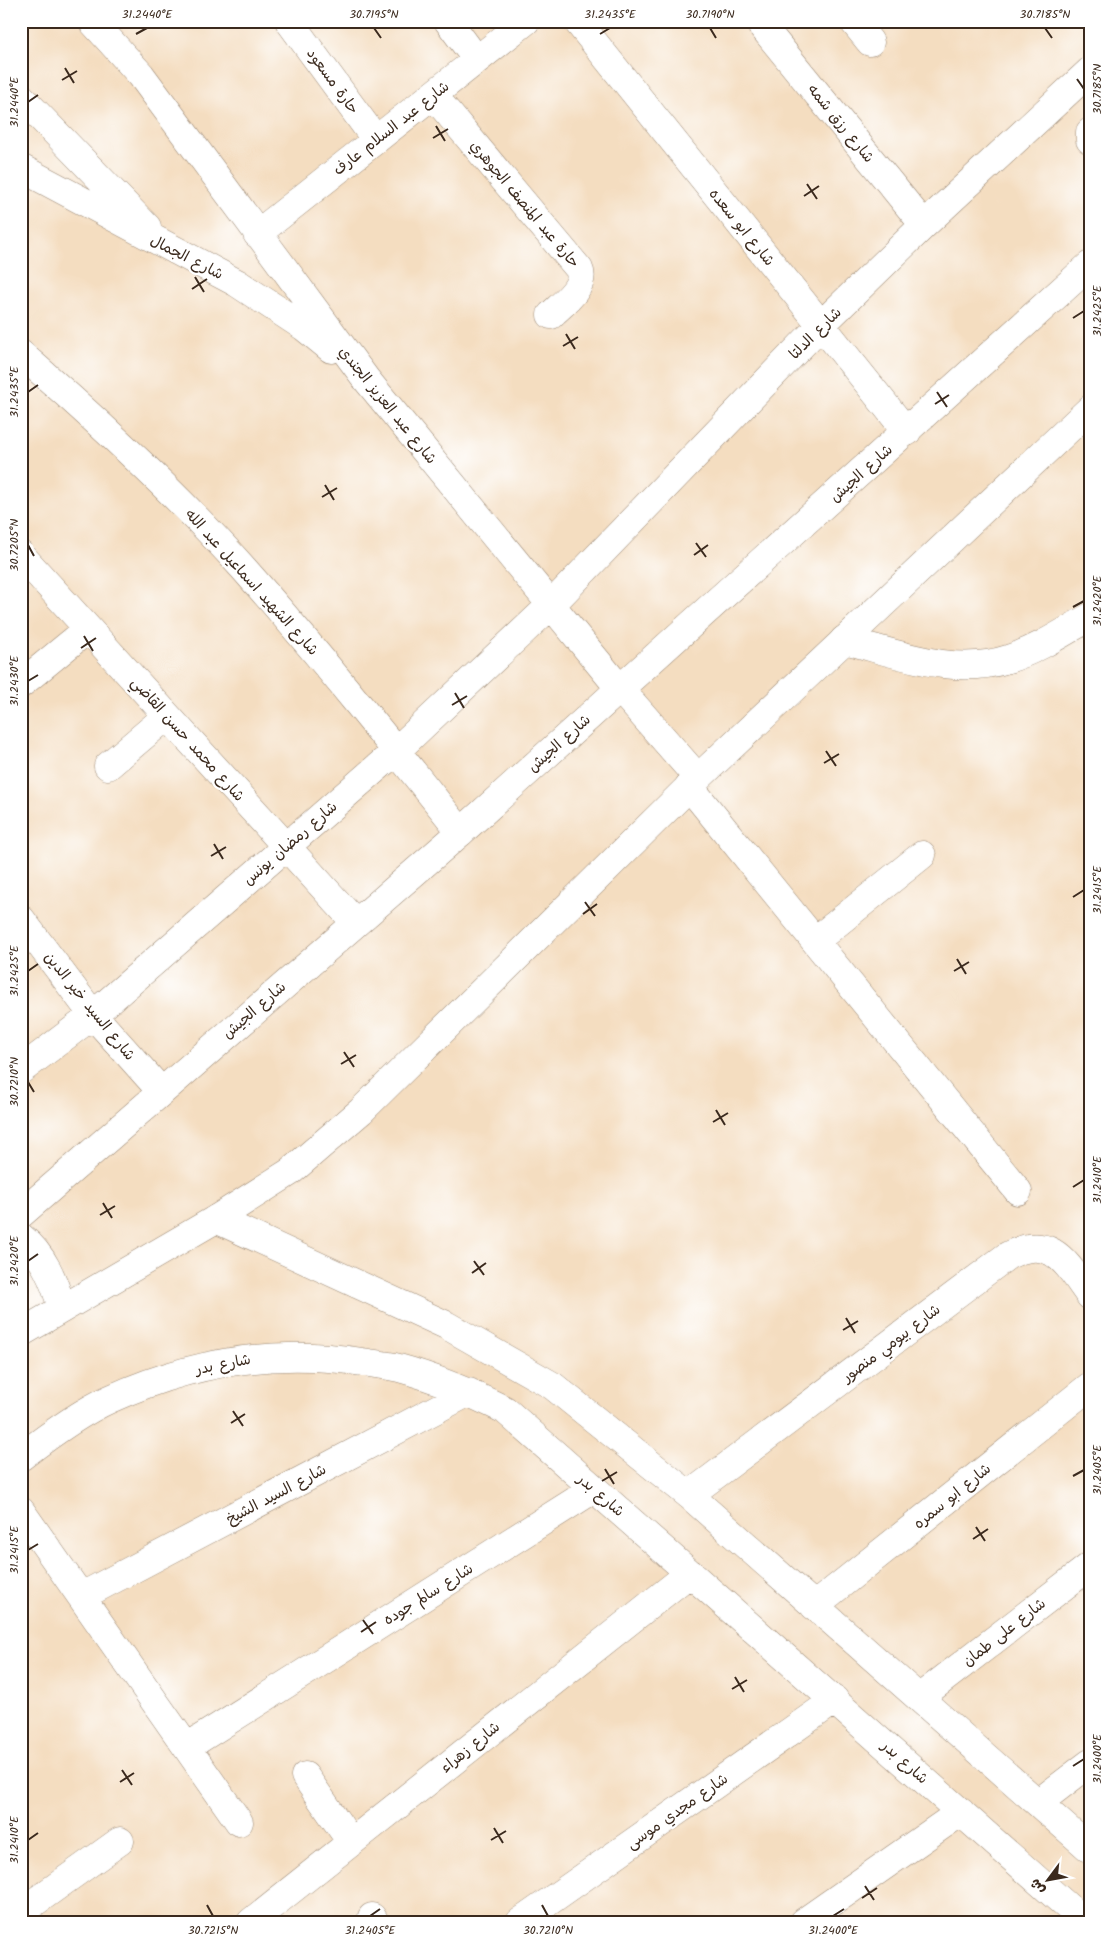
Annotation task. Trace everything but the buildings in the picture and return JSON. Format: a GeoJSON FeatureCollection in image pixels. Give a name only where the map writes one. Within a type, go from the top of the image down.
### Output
{"type":"FeatureCollection","features":[{"type":"Feature","properties":{"kind":"street","name":"شارع عبد العزيز الجندي"},"geometry":{"type":"LineString","coordinates":[[92,21],[142,75],[257,234],[366,379],[620,689],[694,782],[815,941],[1018,1191]]}},
{"type":"Feature","properties":{"kind":"street","name":"حارة مسعود"},"geometry":{"type":"LineString","coordinates":[[289,21],[376,140]]}},
{"type":"Feature","properties":{"kind":"street"},"geometry":{"type":"LineString","coordinates":[[448,21],[477,60]]}},
{"type":"Feature","properties":{"kind":"street","name":"شارع عبد السلام عارف"},"geometry":{"type":"LineString","coordinates":[[257,234],[526,21]]}},
{"type":"Feature","properties":{"kind":"street","name":"شارع ابو سعده"},"geometry":{"type":"LineString","coordinates":[[577,21],[907,432]]}},
{"type":"Feature","properties":{"kind":"street","name":"شارع رزق شمه"},"geometry":{"type":"LineString","coordinates":[[758,21],[924,225]]}},
{"type":"Feature","properties":{"kind":"street"},"geometry":{"type":"LineString","coordinates":[[853,21],[870,42]]}},
{"type":"Feature","properties":{"kind":"street","name":"شارع الدلتا"},"geometry":{"type":"LineString","coordinates":[[551,606],[821,325],[924,225],[1090,70]]}},
{"type":"Feature","properties":{"kind":"street","name":"حارة عبد المنصف الجوهري"},"geometry":{"type":"LineString","coordinates":[[433,95],[579,269],[582,276],[580,284],[551,315]]}},
{"type":"Feature","properties":{"kind":"street"},"geometry":{"type":"LineString","coordinates":[[21,97],[165,246]]}},
{"type":"Feature","properties":{"kind":"street"},"geometry":{"type":"LineString","coordinates":[[1090,132],[1090,140]]}},
{"type":"Feature","properties":{"kind":"street","name":"شارع الجمال"},"geometry":{"type":"LineString","coordinates":[[21,168],[237,283],[304,328],[366,379]]}},
{"type":"Feature","properties":{"kind":"street","name":"شارع الجيش"},"geometry":{"type":"LineString","coordinates":[[21,1214],[354,922],[461,832],[907,432],[1090,265]]}},
{"type":"Feature","properties":{"kind":"street","name":"شارع الشهيد اسماعيل عبد الله"},"geometry":{"type":"LineString","coordinates":[[21,354],[98,422],[172,494],[243,568],[461,832]]}},
{"type":"Feature","properties":{"kind":"street"},"geometry":{"type":"LineString","coordinates":[[21,1334],[290,1172],[362,1111],[694,782],[1090,409]]}},
{"type":"Feature","properties":{"kind":"street","name":"شارع محمد حسن القاضي"},"geometry":{"type":"LineString","coordinates":[[21,555],[354,922]]}},
{"type":"Feature","properties":{"kind":"street","name":"شارع رمضان يونس"},"geometry":{"type":"LineString","coordinates":[[21,1070],[93,1015],[396,751],[551,606]]}},
{"type":"Feature","properties":{"kind":"street"},"geometry":{"type":"LineString","coordinates":[[844,640],[953,667],[981,665],[1017,655],[1090,617]]}},
{"type":"Feature","properties":{"kind":"street"},"geometry":{"type":"LineString","coordinates":[[21,684],[88,629]]}},
{"type":"Feature","properties":{"kind":"street"},"geometry":{"type":"LineString","coordinates":[[108,766],[167,716]]}},
{"type":"Feature","properties":{"kind":"street"},"geometry":{"type":"LineString","coordinates":[[815,941],[922,854]]}},
{"type":"Feature","properties":{"kind":"street","name":"شارع السيد خير الدين"},"geometry":{"type":"LineString","coordinates":[[21,919],[93,1015],[161,1091]]}},
{"type":"Feature","properties":{"kind":"street"},"geometry":{"type":"LineString","coordinates":[[216,1218],[446,1325],[553,1386],[689,1495],[1090,1849]]}},
{"type":"Feature","properties":{"kind":"street"},"geometry":{"type":"LineString","coordinates":[[21,1237],[44,1261],[55,1284],[62,1308]]}},
{"type":"Feature","properties":{"kind":"street","name":"شارع بيومي منصور"},"geometry":{"type":"LineString","coordinates":[[689,1495],[1006,1256],[1020,1248],[1036,1246],[1051,1250],[1064,1260],[1090,1296]]}},
{"type":"Feature","properties":{"kind":"street","name":"شارع بدر"},"geometry":{"type":"LineString","coordinates":[[21,1457],[45,1438],[108,1399],[178,1372],[251,1358],[325,1356],[389,1366],[469,1392],[505,1410],[1085,1922]]}},
{"type":"Feature","properties":{"kind":"street","name":"شارع ابو سمره"},"geometry":{"type":"LineString","coordinates":[[814,1606],[1090,1386]]}},
{"type":"Feature","properties":{"kind":"street","name":"شارع السيد الشيخ"},"geometry":{"type":"LineString","coordinates":[[82,1596],[469,1392]]}},
{"type":"Feature","properties":{"kind":"street","name":"شارع سالم جوده"},"geometry":{"type":"LineString","coordinates":[[187,1747],[594,1489]]}},
{"type":"Feature","properties":{"kind":"street"},"geometry":{"type":"LineString","coordinates":[[21,1511],[238,1822]]}},
{"type":"Feature","properties":{"kind":"street","name":"شارع على طمان"},"geometry":{"type":"LineString","coordinates":[[919,1698],[1090,1566]]}},
{"type":"Feature","properties":{"kind":"street","name":"شارع زهراء"},"geometry":{"type":"LineString","coordinates":[[251,1922],[690,1573]]}},
{"type":"Feature","properties":{"kind":"street","name":"شارع مجدي موسى"},"geometry":{"type":"LineString","coordinates":[[520,1922],[835,1700]]}},
{"type":"Feature","properties":{"kind":"street"},"geometry":{"type":"LineString","coordinates":[[1038,1803],[1090,1763]]}},
{"type":"Feature","properties":{"kind":"street"},"geometry":{"type":"LineString","coordinates":[[305,1776],[351,1842]]}},
{"type":"Feature","properties":{"kind":"street"},"geometry":{"type":"LineString","coordinates":[[804,1922],[961,1812]]}},
{"type":"Feature","properties":{"kind":"street"},"geometry":{"type":"LineString","coordinates":[[21,1912],[120,1840]]}}]}
